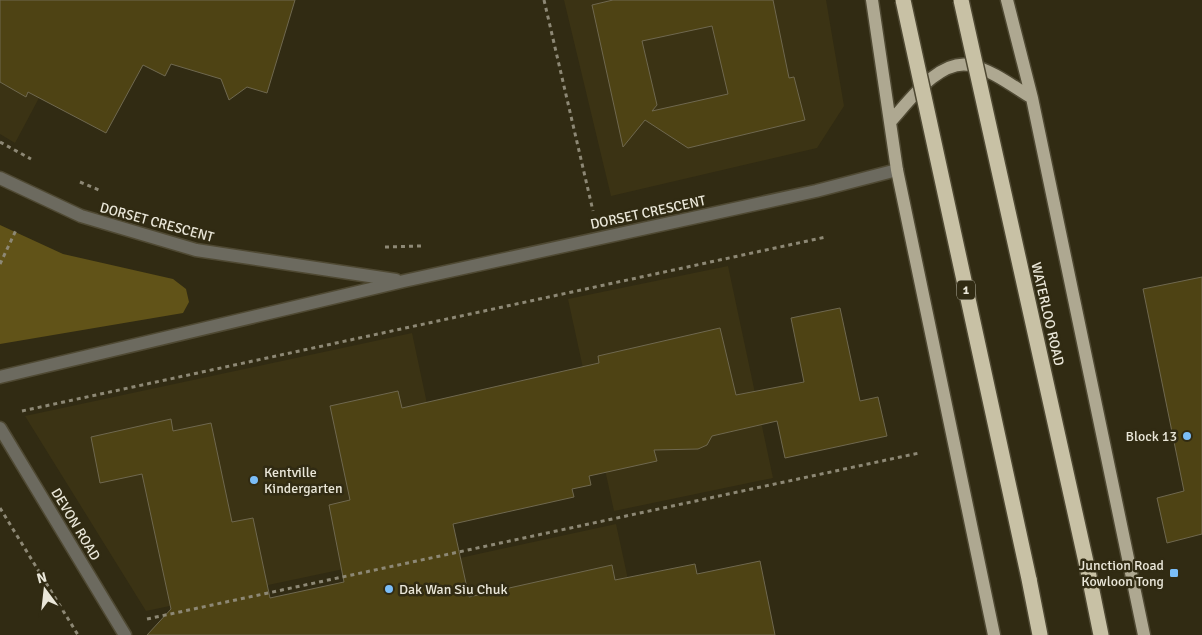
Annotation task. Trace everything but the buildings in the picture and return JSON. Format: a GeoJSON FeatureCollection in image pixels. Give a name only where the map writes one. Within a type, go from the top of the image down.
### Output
{"type":"FeatureCollection","features":[{"type":"Feature","properties":{"kind":"highway","name":"1"},"geometry":{"type":"LineString","coordinates":[[903,0],[1040,635]]}},
{"type":"Feature","properties":{"kind":"highway","name":"WATERLOO ROAD"},"geometry":{"type":"LineString","coordinates":[[961,0],[1101,635]]}},
{"type":"Feature","properties":{"kind":"main road"},"geometry":{"type":"LineString","coordinates":[[872,0],[897,170],[994,635]]}},
{"type":"Feature","properties":{"kind":"main road","name":"WATERLOO ROAD"},"geometry":{"type":"LineString","coordinates":[[1006,0],[1032,98],[1144,635]]}},
{"type":"Feature","properties":{"kind":"main road"},"geometry":{"type":"LineString","coordinates":[[891,120],[922,87],[942,70],[970,65],[1002,79],[1032,98]]}},
{"type":"Feature","properties":{"kind":"street","name":"DORSET CRESCENT"},"geometry":{"type":"LineString","coordinates":[[0,377],[404,281],[816,191],[897,170]]}},
{"type":"Feature","properties":{"kind":"street","name":"DORSET CRESCENT"},"geometry":{"type":"LineString","coordinates":[[0,178],[81,216],[196,250],[404,281]]}},
{"type":"Feature","properties":{"kind":"street","name":"DEVON ROAD"},"geometry":{"type":"LineString","coordinates":[[0,428],[126,635]]}},
{"type":"Feature","properties":{"kind":"path"},"geometry":{"type":"LineString","coordinates":[[544,0],[593,213]]}},
{"type":"Feature","properties":{"kind":"path"},"geometry":{"type":"LineString","coordinates":[[0,142],[39,163]]}},
{"type":"Feature","properties":{"kind":"path"},"geometry":{"type":"LineString","coordinates":[[73,179],[100,190]]}},
{"type":"Feature","properties":{"kind":"path"},"geometry":{"type":"LineString","coordinates":[[584,215],[603,211]]}},
{"type":"Feature","properties":{"kind":"path"},"geometry":{"type":"LineString","coordinates":[[0,264],[17,228]]}},
{"type":"Feature","properties":{"kind":"path"},"geometry":{"type":"LineString","coordinates":[[21,415],[23,410],[45,404],[826,237]]}},
{"type":"Feature","properties":{"kind":"path"},"geometry":{"type":"LineString","coordinates":[[375,247],[424,246]]}},
{"type":"Feature","properties":{"kind":"path"},"geometry":{"type":"LineString","coordinates":[[148,628],[143,620],[919,453]]}},
{"type":"Feature","properties":{"kind":"path"},"geometry":{"type":"LineString","coordinates":[[0,508],[78,635]]}},
{"type":"Feature","properties":{"kind":"shaded area"},"geometry":{"type":"Polygon","coordinates":[[[0,0],[91,0],[15,143],[0,134],[0,0]]]}},
{"type":"Feature","properties":{"kind":"shaded area"},"geometry":{"type":"Polygon","coordinates":[[[564,0],[826,0],[844,106],[817,148],[611,196],[564,0]]]}},
{"type":"Feature","properties":{"kind":"shaded area"},"geometry":{"type":"Polygon","coordinates":[[[0,225],[63,254],[173,279],[186,289],[189,302],[183,313],[0,344],[0,225]]]}},
{"type":"Feature","properties":{"kind":"shaded area"},"geometry":{"type":"Polygon","coordinates":[[[728,266],[773,478],[614,511],[568,299],[728,266]]]}},
{"type":"Feature","properties":{"kind":"shaded area","name":"Kentville Kindergarten"},"geometry":{"type":"Polygon","coordinates":[[[412,333],[457,545],[146,611],[25,416],[412,333]]]}},
{"type":"Feature","properties":{"kind":"shaded area"},"geometry":{"type":"Polygon","coordinates":[[[616,524],[640,635],[477,635],[460,558],[616,524]]]}},
{"type":"Feature","properties":{"kind":"place","name":"Block 13"},"geometry":{"type":"Point","coordinates":[1187,436]}},
{"type":"Feature","properties":{"kind":"place","name":"Kentville Kindergarten"},"geometry":{"type":"Point","coordinates":[254,480]}},
{"type":"Feature","properties":{"kind":"place","name":"Junction Road Kowloon Tong"},"geometry":{"type":"Point","coordinates":[1174,573]}},
{"type":"Feature","properties":{"kind":"place","name":"Dak Wan Siu Chuk"},"geometry":{"type":"Point","coordinates":[389,589]}}]}
